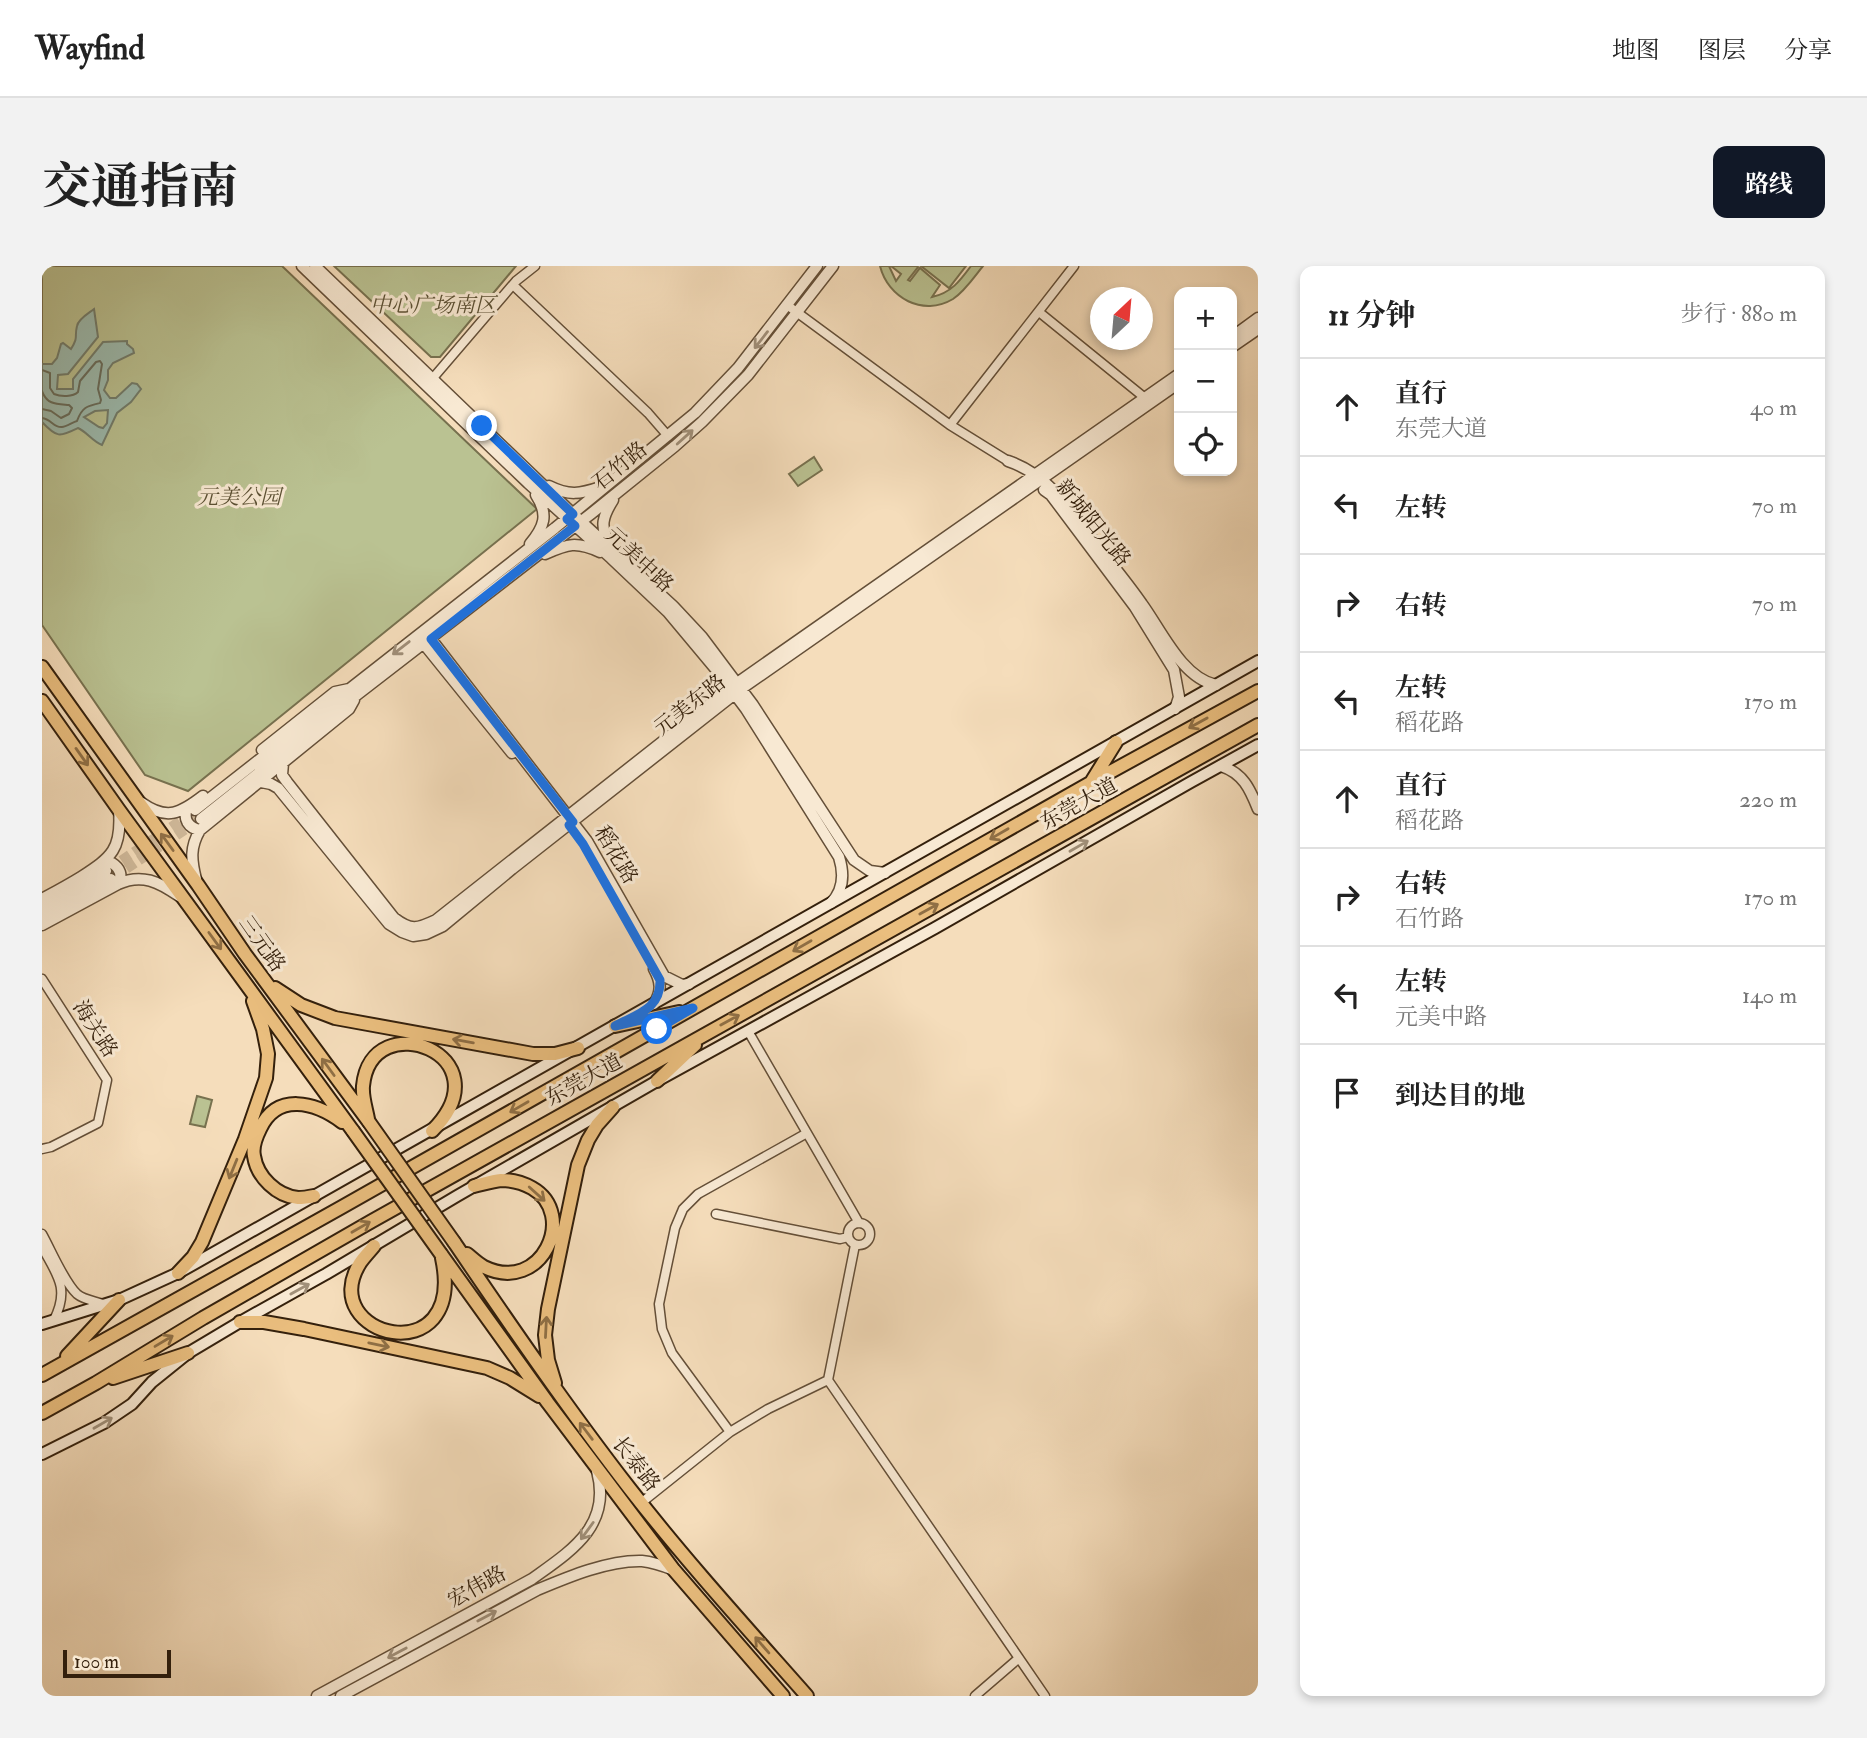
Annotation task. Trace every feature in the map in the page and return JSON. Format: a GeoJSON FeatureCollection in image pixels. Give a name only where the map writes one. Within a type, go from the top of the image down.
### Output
{"type":"FeatureCollection","features":[{"type":"Feature","properties":{"kind":"main road"},"geometry":{"type":"LineString","coordinates":[[42,1324],[113,1302],[178,1273],[1258,661]]}},
{"type":"Feature","properties":{"kind":"main road","name":"三元路"},"geometry":{"type":"LineString","coordinates":[[42,667],[454,1242]]}},
{"type":"Feature","properties":{"kind":"main road","name":"东莞大道"},"geometry":{"type":"LineString","coordinates":[[42,1375],[1258,691]]}},
{"type":"Feature","properties":{"kind":"main road","name":"三元路"},"geometry":{"type":"LineString","coordinates":[[42,701],[441,1254]]}},
{"type":"Feature","properties":{"kind":"main road","name":"东莞大道"},"geometry":{"type":"LineString","coordinates":[[42,1413],[203,1318],[708,1032],[1258,725]]}},
{"type":"Feature","properties":{"kind":"main road"},"geometry":{"type":"LineString","coordinates":[[1092,782],[1116,742]]}},
{"type":"Feature","properties":{"kind":"main road"},"geometry":{"type":"LineString","coordinates":[[42,1454],[104,1423],[132,1404],[152,1382],[188,1353],[240,1322],[657,1082],[947,922],[1258,745]]}},
{"type":"Feature","properties":{"kind":"main road"},"geometry":{"type":"LineString","coordinates":[[264,980],[301,1005],[335,1018],[533,1054],[555,1054],[578,1048]]}},
{"type":"Feature","properties":{"kind":"main road"},"geometry":{"type":"LineString","coordinates":[[178,1273],[202,1242],[245,1139],[266,1078],[268,1054],[263,1029],[248,987]]}},
{"type":"Feature","properties":{"kind":"main road"},"geometry":{"type":"LineString","coordinates":[[615,1026],[693,1008]]}},
{"type":"Feature","properties":{"kind":"main road"},"geometry":{"type":"LineString","coordinates":[[657,1082],[708,1032]]}},
{"type":"Feature","properties":{"kind":"main road"},"geometry":{"type":"LineString","coordinates":[[369,1122],[362,1089],[365,1074],[381,1052],[391,1046],[415,1043],[440,1056],[449,1067],[455,1087],[449,1110],[432,1131]]}},
{"type":"Feature","properties":{"kind":"main road"},"geometry":{"type":"LineString","coordinates":[[314,1196],[298,1198],[285,1194],[262,1177],[253,1155],[255,1142],[265,1120],[286,1104],[299,1104],[315,1106],[353,1131]]}},
{"type":"Feature","properties":{"kind":"main road"},"geometry":{"type":"LineString","coordinates":[[553,1398],[545,1335],[548,1309],[578,1165],[597,1125],[613,1107]]}},
{"type":"Feature","properties":{"kind":"main road"},"geometry":{"type":"LineString","coordinates":[[454,1242],[484,1266],[501,1272],[517,1272],[535,1265],[545,1254],[549,1244],[552,1220],[549,1207],[540,1193],[523,1183],[502,1180],[474,1186]]}},
{"type":"Feature","properties":{"kind":"main road","name":"长泰路"},"geometry":{"type":"LineString","coordinates":[[454,1242],[596,1468],[674,1570],[783,1696]]}},
{"type":"Feature","properties":{"kind":"main road"},"geometry":{"type":"LineString","coordinates":[[374,1246],[360,1262],[354,1275],[352,1293],[360,1314],[376,1328],[386,1332],[409,1333],[420,1329],[438,1312],[445,1286],[441,1254]]}},
{"type":"Feature","properties":{"kind":"main road","name":"长泰路"},"geometry":{"type":"LineString","coordinates":[[441,1254],[553,1398],[691,1564],[807,1696]]}},
{"type":"Feature","properties":{"kind":"main road"},"geometry":{"type":"LineString","coordinates":[[58,1366],[113,1302]]}},
{"type":"Feature","properties":{"kind":"main road"},"geometry":{"type":"LineString","coordinates":[[240,1322],[264,1322],[304,1329],[486,1368],[553,1398]]}},
{"type":"Feature","properties":{"kind":"main road"},"geometry":{"type":"LineString","coordinates":[[96,1383],[188,1353]]}},
{"type":"Feature","properties":{"kind":"street","name":"元美中路"},"geometry":{"type":"LineString","coordinates":[[302,266],[574,520],[673,606],[702,637],[846,850],[861,866],[870,871],[885,873]]}},
{"type":"Feature","properties":{"kind":"street","name":"元美中路"},"geometry":{"type":"LineString","coordinates":[[315,266],[433,378],[532,480]]}},
{"type":"Feature","properties":{"kind":"street"},"geometry":{"type":"LineString","coordinates":[[433,378],[513,285],[535,266]]}},
{"type":"Feature","properties":{"kind":"street","name":"石竹路"},"geometry":{"type":"LineString","coordinates":[[196,817],[339,699],[428,641],[531,560],[608,485],[668,436],[719,389],[756,346],[817,266]]}},
{"type":"Feature","properties":{"kind":"street","name":"石竹路"},"geometry":{"type":"LineString","coordinates":[[353,692],[523,552],[618,493],[675,446],[748,375],[832,266]]}},
{"type":"Feature","properties":{"kind":"street"},"geometry":{"type":"LineString","coordinates":[[950,425],[1074,266]]}},
{"type":"Feature","properties":{"kind":"street"},"geometry":{"type":"LineString","coordinates":[[513,285],[648,413],[668,436]]}},
{"type":"Feature","properties":{"kind":"street"},"geometry":{"type":"LineString","coordinates":[[787,305],[950,425],[1008,461]]}},
{"type":"Feature","properties":{"kind":"street"},"geometry":{"type":"LineString","coordinates":[[1039,312],[1145,398]]}},
{"type":"Feature","properties":{"kind":"street"},"geometry":{"type":"LineString","coordinates":[[1237,333],[1258,318]]}},
{"type":"Feature","properties":{"kind":"street"},"geometry":{"type":"LineString","coordinates":[[1237,344],[1258,329]]}},
{"type":"Feature","properties":{"kind":"street","name":"元美东路"},"geometry":{"type":"LineString","coordinates":[[283,763],[282,775],[287,782],[394,918],[404,926],[422,927],[436,920],[568,820],[736,688],[1174,378]]}},
{"type":"Feature","properties":{"kind":"street","name":"元美东路"},"geometry":{"type":"LineString","coordinates":[[1034,479],[1174,386]]}},
{"type":"Feature","properties":{"kind":"street","name":"新城阳光路"},"geometry":{"type":"LineString","coordinates":[[1008,461],[1022,466],[1051,495],[1135,607],[1174,670],[1179,697],[1175,709]]}},
{"type":"Feature","properties":{"kind":"street","name":"新城阳光路"},"geometry":{"type":"LineString","coordinates":[[1034,479],[1056,491],[1142,604],[1177,658],[1201,679],[1216,685]]}},
{"type":"Feature","properties":{"kind":"street"},"geometry":{"type":"LineString","coordinates":[[532,480],[573,494],[608,485]]}},
{"type":"Feature","properties":{"kind":"street"},"geometry":{"type":"LineString","coordinates":[[523,552],[535,538],[544,520],[543,506],[532,480]]}},
{"type":"Feature","properties":{"kind":"street"},"geometry":{"type":"LineString","coordinates":[[614,555],[603,527],[609,506],[618,493]]}},
{"type":"Feature","properties":{"kind":"street"},"geometry":{"type":"LineString","coordinates":[[531,560],[567,545],[583,546],[614,555]]}},
{"type":"Feature","properties":{"kind":"street","name":"稻花路"},"geometry":{"type":"LineString","coordinates":[[428,641],[587,841],[664,976],[682,985],[690,984]]}},
{"type":"Feature","properties":{"kind":"street","name":"元美中路"},"geometry":{"type":"LineString","coordinates":[[736,688],[839,857],[842,867],[841,888],[831,903]]}},
{"type":"Feature","properties":{"kind":"street"},"geometry":{"type":"LineString","coordinates":[[135,797],[150,808],[165,814],[180,812],[196,817],[261,782],[349,709],[353,692]]}},
{"type":"Feature","properties":{"kind":"street"},"geometry":{"type":"LineString","coordinates":[[1221,766],[1234,771],[1245,781],[1258,809]]}},
{"type":"Feature","properties":{"kind":"street","name":"元美东路"},"geometry":{"type":"LineString","coordinates":[[261,782],[278,788],[390,924],[413,936],[426,934],[443,926],[568,820]]}},
{"type":"Feature","properties":{"kind":"street"},"geometry":{"type":"LineString","coordinates":[[42,925],[109,874],[111,854],[120,828],[119,810]]}},
{"type":"Feature","properties":{"kind":"street"},"geometry":{"type":"LineString","coordinates":[[196,817],[191,859],[198,885]]}},
{"type":"Feature","properties":{"kind":"street","name":"稻花路"},"geometry":{"type":"LineString","coordinates":[[568,820],[660,980],[660,990],[654,1004]]}},
{"type":"Feature","properties":{"kind":"street"},"geometry":{"type":"LineString","coordinates":[[42,907],[109,874]]}},
{"type":"Feature","properties":{"kind":"street"},"geometry":{"type":"LineString","coordinates":[[42,917],[109,874]]}},
{"type":"Feature","properties":{"kind":"street"},"geometry":{"type":"LineString","coordinates":[[42,899],[109,874],[151,880],[164,885],[187,902]]}},
{"type":"Feature","properties":{"kind":"street","name":"海关路"},"geometry":{"type":"LineString","coordinates":[[42,979],[107,1080],[98,1123],[42,1149]]}},
{"type":"Feature","properties":{"kind":"street"},"geometry":{"type":"LineString","coordinates":[[748,1031],[859,1223],[868,1227],[870,1238],[862,1245],[855,1245],[848,1237],[849,1227],[859,1223]]}},
{"type":"Feature","properties":{"kind":"street"},"geometry":{"type":"LineString","coordinates":[[730,1432],[672,1353],[662,1329],[659,1304],[674,1228],[683,1209],[698,1194],[807,1133]]}},
{"type":"Feature","properties":{"kind":"street"},"geometry":{"type":"LineString","coordinates":[[716,1214],[840,1239],[848,1237]]}},
{"type":"Feature","properties":{"kind":"street"},"geometry":{"type":"LineString","coordinates":[[42,1234],[77,1294],[87,1300],[113,1302]]}},
{"type":"Feature","properties":{"kind":"street"},"geometry":{"type":"LineString","coordinates":[[855,1245],[828,1380],[1045,1696]]}},
{"type":"Feature","properties":{"kind":"street"},"geometry":{"type":"LineString","coordinates":[[42,1247],[61,1280],[60,1309],[54,1320]]}},
{"type":"Feature","properties":{"kind":"street"},"geometry":{"type":"LineString","coordinates":[[641,1503],[730,1432],[768,1409],[828,1380]]}},
{"type":"Feature","properties":{"kind":"street","name":"宏伟路"},"geometry":{"type":"LineString","coordinates":[[317,1696],[532,1579],[564,1556],[580,1541],[598,1514],[602,1495],[596,1468]]}},
{"type":"Feature","properties":{"kind":"street","name":"宏伟路"},"geometry":{"type":"LineString","coordinates":[[341,1696],[537,1590],[570,1576],[643,1561],[674,1570]]}},
{"type":"Feature","properties":{"kind":"street"},"geometry":{"type":"LineString","coordinates":[[975,1696],[1019,1658]]}},
{"type":"Feature","properties":{"kind":"green space","name":"元美公园"},"geometry":{"type":"Polygon","coordinates":[[[42,266],[282,266],[537,509],[188,791],[145,775],[42,625],[42,266]]]}},
{"type":"Feature","properties":{"kind":"green space","name":"中心广场南区"},"geometry":{"type":"Polygon","coordinates":[[[334,266],[516,266],[440,357],[431,357],[334,266]]]}},
{"type":"Feature","properties":{"kind":"green space"},"geometry":{"type":"Polygon","coordinates":[[[880,266],[889,266],[896,281],[901,274],[891,266],[917,266],[908,280],[910,281],[920,268],[940,285],[932,297],[950,289],[971,266],[983,266],[957,296],[942,304],[930,306],[919,305],[899,295],[884,277],[880,266]]]}},
{"type":"Feature","properties":{"kind":"green space"},"geometry":{"type":"Polygon","coordinates":[[[921,266],[966,266],[949,288],[921,266]]]}},
{"type":"Feature","properties":{"kind":"green space"},"geometry":{"type":"Polygon","coordinates":[[[814,457],[822,470],[798,486],[789,474],[814,457]]]}},
{"type":"Feature","properties":{"kind":"green space"},"geometry":{"type":"Polygon","coordinates":[[[197,1096],[212,1100],[205,1127],[190,1124],[197,1096]]]}},
{"type":"Feature","properties":{"kind":"water"},"geometry":{"type":"Polygon","coordinates":[[[94,309],[98,337],[68,374],[58,375],[57,389],[73,389],[73,379],[103,342],[127,341],[134,353],[113,363],[108,370],[104,390],[110,398],[116,398],[132,383],[141,389],[131,402],[117,413],[102,445],[78,428],[58,434],[42,422],[42,364],[52,364],[61,344],[71,349],[76,339],[78,323],[94,309]],[[108,410],[95,411],[84,417],[99,427],[103,428],[107,423],[108,410]]]}},
{"type":"Feature","properties":{"kind":"tunnel"},"geometry":{"type":"LineString","coordinates":[[109,869],[192,813]]}},
{"type":"Feature","properties":{"kind":"tunnel"},"geometry":{"type":"LineString","coordinates":[[114,877],[201,819]]}},
{"type":"Feature","properties":{"kind":"route"},"geometry":{"type":"LineString","coordinates":[[482,426],[573,514],[567,519],[575,526],[431,639],[573,822],[569,825],[583,844],[660,980],[658,998],[654,1004],[615,1026],[693,1008],[657,1029]]}}]}
